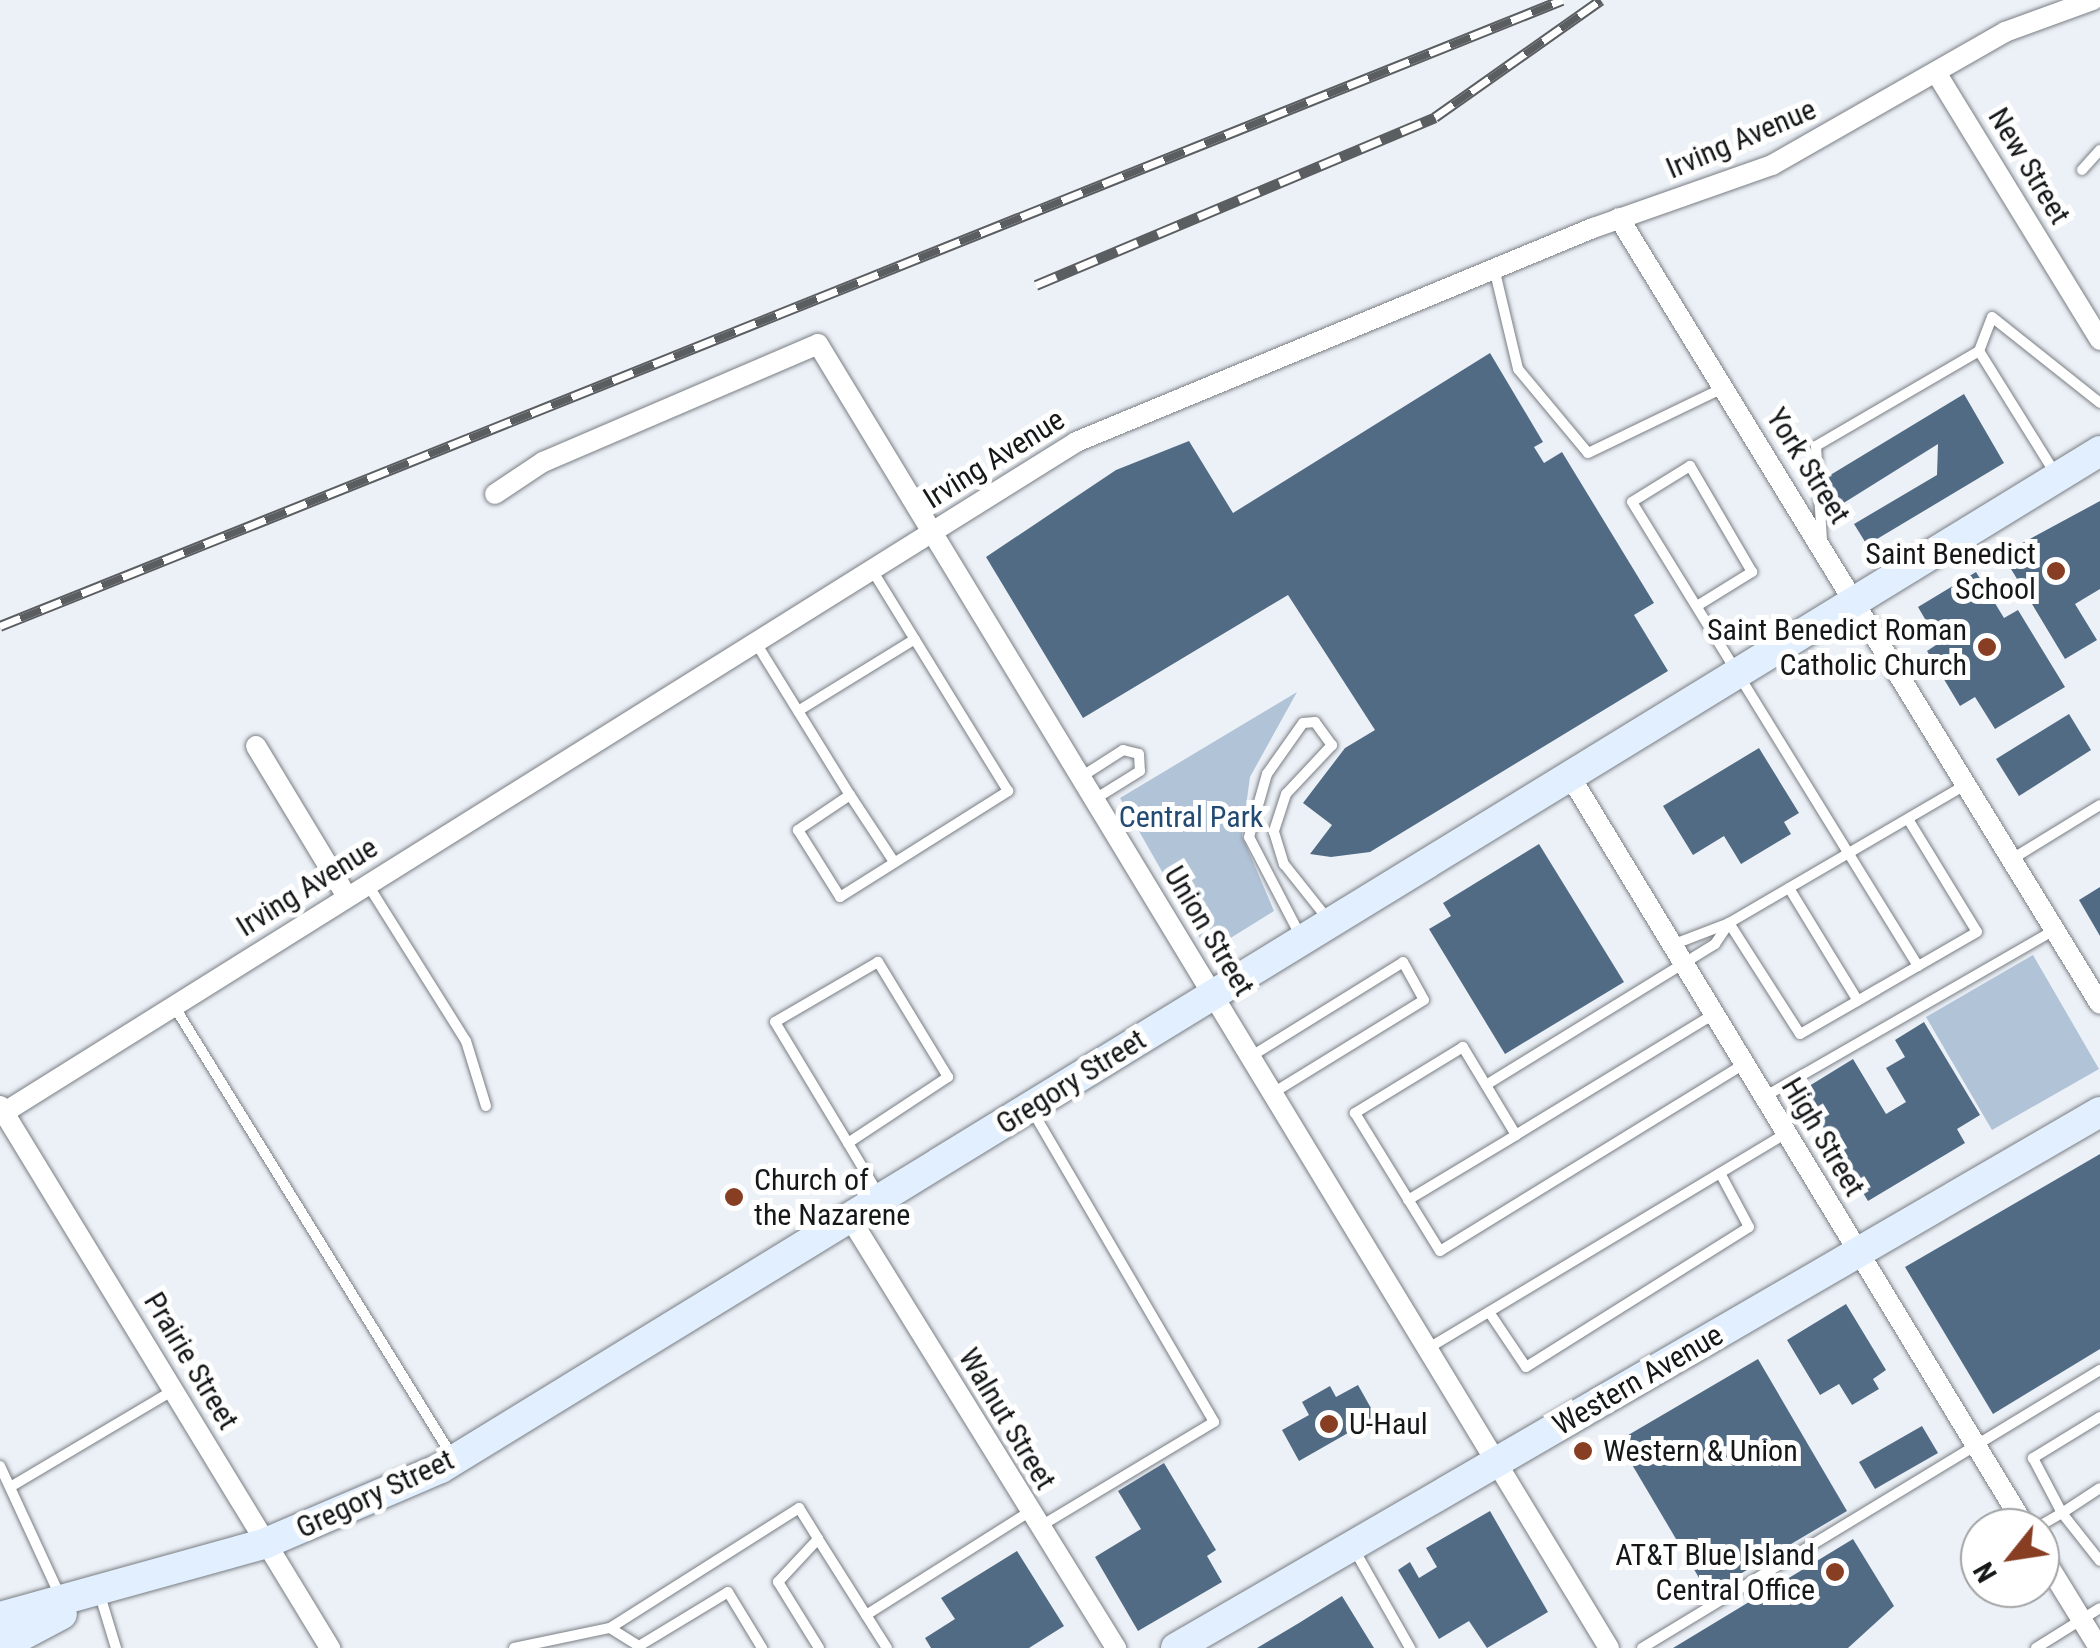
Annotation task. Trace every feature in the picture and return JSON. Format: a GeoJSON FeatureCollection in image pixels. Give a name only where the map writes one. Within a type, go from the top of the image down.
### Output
{"type":"FeatureCollection","features":[{"type":"Feature","properties":{"kind":"main road","name":"Gregory Street"},"geometry":{"type":"LineString","coordinates":[[0,1617],[266,1543],[454,1460],[2100,451]]}},
{"type":"Feature","properties":{"kind":"main road","name":"Western Avenue"},"geometry":{"type":"LineString","coordinates":[[1176,1648],[2100,1112]]}},
{"type":"Feature","properties":{"kind":"main road"},"geometry":{"type":"LineString","coordinates":[[0,1647],[99,1592]]}},
{"type":"Feature","properties":{"kind":"street","name":"Irving Avenue"},"geometry":{"type":"LineString","coordinates":[[1,1111],[932,532],[1124,417],[1619,218],[1772,165],[1938,74],[2005,32],[2094,0]]}},
{"type":"Feature","properties":{"kind":"street","name":"New Street"},"geometry":{"type":"LineString","coordinates":[[1938,74],[2100,340]]}},
{"type":"Feature","properties":{"kind":"street","name":"York Street"},"geometry":{"type":"LineString","coordinates":[[1619,218],[2100,1004]]}},
{"type":"Feature","properties":{"kind":"street","name":"Union Street"},"geometry":{"type":"LineString","coordinates":[[495,494],[543,462],[818,344],[1609,1648]]}},
{"type":"Feature","properties":{"kind":"street"},"geometry":{"type":"LineString","coordinates":[[256,746],[348,897]]}},
{"type":"Feature","properties":{"kind":"street","name":"High Street"},"geometry":{"type":"LineString","coordinates":[[1570,776],[2014,1508]]}},
{"type":"Feature","properties":{"kind":"street","name":"Prairie Street"},"geometry":{"type":"LineString","coordinates":[[1,1111],[330,1648]]}},
{"type":"Feature","properties":{"kind":"street","name":"Walnut Street"},"geometry":{"type":"LineString","coordinates":[[850,1218],[1033,1520],[1116,1648]]}},
{"type":"Feature","properties":{"kind":"street"},"geometry":{"type":"LineString","coordinates":[[2060,1576],[2091,1614],[2099,1648]]}},
{"type":"Feature","properties":{"kind":"lane"},"geometry":{"type":"LineString","coordinates":[[2082,170],[2100,150]]}},
{"type":"Feature","properties":{"kind":"lane"},"geometry":{"type":"LineString","coordinates":[[1494,268],[1518,369],[1588,452],[1724,388]]}},
{"type":"Feature","properties":{"kind":"lane"},"geometry":{"type":"LineString","coordinates":[[1822,546],[1816,446],[1979,351],[1992,317],[2100,403]]}},
{"type":"Feature","properties":{"kind":"lane"},"geometry":{"type":"LineString","coordinates":[[1979,351],[2058,478]]}},
{"type":"Feature","properties":{"kind":"lane"},"geometry":{"type":"LineString","coordinates":[[1698,606],[1752,572],[1690,466],[1632,502],[1918,966]]}},
{"type":"Feature","properties":{"kind":"lane"},"geometry":{"type":"LineString","coordinates":[[850,795],[798,830],[840,897],[1008,791],[872,570]]}},
{"type":"Feature","properties":{"kind":"lane"},"geometry":{"type":"LineString","coordinates":[[798,712],[915,639]]}},
{"type":"Feature","properties":{"kind":"lane"},"geometry":{"type":"LineString","coordinates":[[756,643],[894,862]]}},
{"type":"Feature","properties":{"kind":"lane"},"geometry":{"type":"LineString","coordinates":[[1303,939],[1249,837],[1267,774],[1303,723],[1315,722],[1332,745],[1286,794],[1274,832],[1284,864],[1332,921]]}},
{"type":"Feature","properties":{"kind":"lane"},"geometry":{"type":"LineString","coordinates":[[1081,777],[1123,750],[1139,754],[1140,772],[1094,799]]}},
{"type":"Feature","properties":{"kind":"lane"},"geometry":{"type":"LineString","coordinates":[[1672,945],[1728,923],[1967,784]]}},
{"type":"Feature","properties":{"kind":"lane"},"geometry":{"type":"LineString","coordinates":[[2012,859],[2100,806]]}},
{"type":"Feature","properties":{"kind":"lane"},"geometry":{"type":"LineString","coordinates":[[1728,923],[1800,1034],[1858,1001],[1977,932],[1908,819]]}},
{"type":"Feature","properties":{"kind":"lane"},"geometry":{"type":"LineString","coordinates":[[368,884],[466,1040],[486,1106]]}},
{"type":"Feature","properties":{"kind":"lane"},"geometry":{"type":"LineString","coordinates":[[1789,888],[1858,1001]]}},
{"type":"Feature","properties":{"kind":"lane"},"geometry":{"type":"LineString","coordinates":[[1486,1086],[1684,964],[1728,923]]}},
{"type":"Feature","properties":{"kind":"lane"},"geometry":{"type":"LineString","coordinates":[[1764,1098],[2055,930]]}},
{"type":"Feature","properties":{"kind":"lane"},"geometry":{"type":"LineString","coordinates":[[848,1144],[948,1077],[878,962],[775,1022],[848,1144],[881,1198]]}},
{"type":"Feature","properties":{"kind":"lane"},"geometry":{"type":"LineString","coordinates":[[1250,1057],[1403,962],[1424,1000],[1272,1093]]}},
{"type":"Feature","properties":{"kind":"lane"},"geometry":{"type":"LineString","coordinates":[[174,1006],[454,1460]]}},
{"type":"Feature","properties":{"kind":"lane"},"geometry":{"type":"LineString","coordinates":[[1408,1200],[1714,1014]]}},
{"type":"Feature","properties":{"kind":"lane"},"geometry":{"type":"LineString","coordinates":[[1516,1135],[1464,1047],[1356,1114],[1440,1251],[1744,1064]]}},
{"type":"Feature","properties":{"kind":"lane"},"geometry":{"type":"LineString","coordinates":[[866,1615],[1214,1422],[1030,1107]]}},
{"type":"Feature","properties":{"kind":"lane"},"geometry":{"type":"LineString","coordinates":[[1427,1349],[1786,1133]]}},
{"type":"Feature","properties":{"kind":"lane"},"geometry":{"type":"LineString","coordinates":[[1489,1312],[1526,1367],[1749,1227],[1720,1172]]}},
{"type":"Feature","properties":{"kind":"lane"},"geometry":{"type":"LineString","coordinates":[[1642,1648],[2100,1370]]}},
{"type":"Feature","properties":{"kind":"lane"},"geometry":{"type":"LineString","coordinates":[[12,1486],[174,1390]]}},
{"type":"Feature","properties":{"kind":"lane"},"geometry":{"type":"LineString","coordinates":[[2100,1417],[2033,1458],[2062,1512],[2100,1561]]}},
{"type":"Feature","properties":{"kind":"lane"},"geometry":{"type":"LineString","coordinates":[[0,1466],[63,1602]]}},
{"type":"Feature","properties":{"kind":"lane"},"geometry":{"type":"LineString","coordinates":[[2062,1512],[2100,1488]]}},
{"type":"Feature","properties":{"kind":"lane"},"geometry":{"type":"LineString","coordinates":[[514,1648],[610,1628],[799,1508],[887,1648]]}},
{"type":"Feature","properties":{"kind":"lane"},"geometry":{"type":"LineString","coordinates":[[818,1539],[778,1582],[819,1648]]}},
{"type":"Feature","properties":{"kind":"lane"},"geometry":{"type":"LineString","coordinates":[[1352,1546],[1410,1648]]}},
{"type":"Feature","properties":{"kind":"lane"},"geometry":{"type":"LineString","coordinates":[[99,1592],[116,1648]]}},
{"type":"Feature","properties":{"kind":"lane"},"geometry":{"type":"LineString","coordinates":[[610,1628],[639,1646],[728,1592],[762,1648]]}},
{"type":"Feature","properties":{"kind":"lane"},"geometry":{"type":"LineString","coordinates":[[2036,1648],[2091,1614]]}},
{"type":"Feature","properties":{"kind":"lane"},"geometry":{"type":"LineString","coordinates":[[584,1634],[592,1648]]}},
{"type":"Feature","properties":{"kind":"green space","name":"Central Park"},"geometry":{"type":"Polygon","coordinates":[[[1297,692],[1250,777],[1242,836],[1274,911],[1208,952],[1120,798],[1297,692]]]}},
{"type":"Feature","properties":{"kind":"green space"},"geometry":{"type":"Polygon","coordinates":[[[2033,955],[2099,1069],[1992,1130],[1926,1017],[2033,955]]]}},
{"type":"Feature","properties":{"kind":"building"},"geometry":{"type":"Polygon","coordinates":[[[1490,353],[1543,442],[1534,447],[1544,463],[1562,452],[1654,603],[1634,615],[1668,671],[1370,852],[1331,857],[1310,854],[1332,825],[1303,803],[1345,748],[1375,730],[1288,595],[1083,718],[986,557],[1116,470],[1189,441],[1233,513],[1490,353]]]}},
{"type":"Feature","properties":{"kind":"building"},"geometry":{"type":"Polygon","coordinates":[[[1964,394],[2004,463],[1867,545],[1854,524],[1937,475],[1938,444],[1842,504],[1827,477],[1964,394]]]}},
{"type":"Feature","properties":{"kind":"building","name":"Saint Benedict School"},"geometry":{"type":"Polygon","coordinates":[[[2100,501],[2100,589],[2075,604],[2097,640],[2065,659],[2002,554],[2100,501]]]}},
{"type":"Feature","properties":{"kind":"building","name":"Saint Benedict Roman Catholic Church"},"geometry":{"type":"Polygon","coordinates":[[[1976,572],[2004,618],[2018,610],[2065,687],[1995,729],[1975,697],[1960,706],[1927,651],[1939,643],[1918,607],[1976,572]]]}},
{"type":"Feature","properties":{"kind":"building"},"geometry":{"type":"Polygon","coordinates":[[[2069,714],[2091,750],[2019,796],[1996,759],[2069,714]]]}},
{"type":"Feature","properties":{"kind":"building"},"geometry":{"type":"Polygon","coordinates":[[[1759,748],[1799,813],[1784,822],[1791,834],[1741,864],[1724,836],[1693,855],[1663,806],[1759,748]]]}},
{"type":"Feature","properties":{"kind":"building"},"geometry":{"type":"Polygon","coordinates":[[[1539,844],[1624,982],[1505,1054],[1429,929],[1451,916],[1443,903],[1539,844]]]}},
{"type":"Feature","properties":{"kind":"building"},"geometry":{"type":"Polygon","coordinates":[[[2100,887],[2100,936],[2079,900],[2100,887]]]}},
{"type":"Feature","properties":{"kind":"building"},"geometry":{"type":"Polygon","coordinates":[[[1924,1022],[1980,1115],[1957,1129],[1965,1143],[1868,1201],[1801,1091],[1853,1059],[1886,1114],[1906,1102],[1886,1068],[1905,1057],[1895,1040],[1924,1022]]]}},
{"type":"Feature","properties":{"kind":"building"},"geometry":{"type":"Polygon","coordinates":[[[2100,1154],[2100,1349],[1993,1414],[1905,1267],[2100,1154]]]}},
{"type":"Feature","properties":{"kind":"building"},"geometry":{"type":"Polygon","coordinates":[[[1846,1304],[1886,1370],[1873,1379],[1879,1389],[1852,1405],[1839,1384],[1820,1395],[1787,1340],[1846,1304]]]}},
{"type":"Feature","properties":{"kind":"building"},"geometry":{"type":"Polygon","coordinates":[[[1758,1359],[1847,1511],[1708,1593],[1618,1441],[1758,1359]]]}},
{"type":"Feature","properties":{"kind":"building","name":"U-Haul"},"geometry":{"type":"Polygon","coordinates":[[[1358,1385],[1376,1417],[1299,1461],[1282,1430],[1309,1415],[1302,1402],[1330,1386],[1336,1397],[1358,1385]]]}},
{"type":"Feature","properties":{"kind":"building"},"geometry":{"type":"Polygon","coordinates":[[[1922,1426],[1938,1453],[1875,1489],[1859,1462],[1922,1426]]]}},
{"type":"Feature","properties":{"kind":"building"},"geometry":{"type":"Polygon","coordinates":[[[1164,1463],[1216,1550],[1207,1556],[1222,1582],[1138,1631],[1095,1557],[1141,1529],[1118,1491],[1164,1463]]]}},
{"type":"Feature","properties":{"kind":"building"},"geometry":{"type":"Polygon","coordinates":[[[1490,1511],[1548,1612],[1487,1648],[1469,1621],[1439,1639],[1398,1570],[1410,1562],[1419,1578],[1437,1567],[1426,1548],[1490,1511]]]}},
{"type":"Feature","properties":{"kind":"building","name":"AT&T Blue Island Central Office"},"geometry":{"type":"Polygon","coordinates":[[[1853,1539],[1894,1606],[1848,1648],[1673,1648],[1853,1539]]]}},
{"type":"Feature","properties":{"kind":"building"},"geometry":{"type":"Polygon","coordinates":[[[1017,1551],[1064,1626],[1029,1648],[931,1648],[925,1638],[955,1619],[941,1598],[1017,1551]]]}},
{"type":"Feature","properties":{"kind":"building"},"geometry":{"type":"Polygon","coordinates":[[[1342,1596],[1374,1648],[1257,1648],[1299,1623],[1342,1596]]]}},
{"type":"Feature","properties":{"kind":"railway"},"geometry":{"type":"LineString","coordinates":[[0,626],[1562,0]]}},
{"type":"Feature","properties":{"kind":"railway"},"geometry":{"type":"LineString","coordinates":[[1036,285],[1435,117],[1601,0]]}},
{"type":"Feature","properties":{"kind":"place","name":"Saint Benedict School"},"geometry":{"type":"Point","coordinates":[2056,571]}},
{"type":"Feature","properties":{"kind":"place","name":"Saint Benedict Roman Catholic Church"},"geometry":{"type":"Point","coordinates":[1987,647]}},
{"type":"Feature","properties":{"kind":"place","name":"Church of the Nazarene"},"geometry":{"type":"Point","coordinates":[734,1197]}},
{"type":"Feature","properties":{"kind":"place","name":"U-Haul"},"geometry":{"type":"Point","coordinates":[1329,1424]}},
{"type":"Feature","properties":{"kind":"place","name":"Western & Union"},"geometry":{"type":"Point","coordinates":[1583,1451]}},
{"type":"Feature","properties":{"kind":"place","name":"AT&T Blue Island Central Office"},"geometry":{"type":"Point","coordinates":[1835,1572]}}]}
